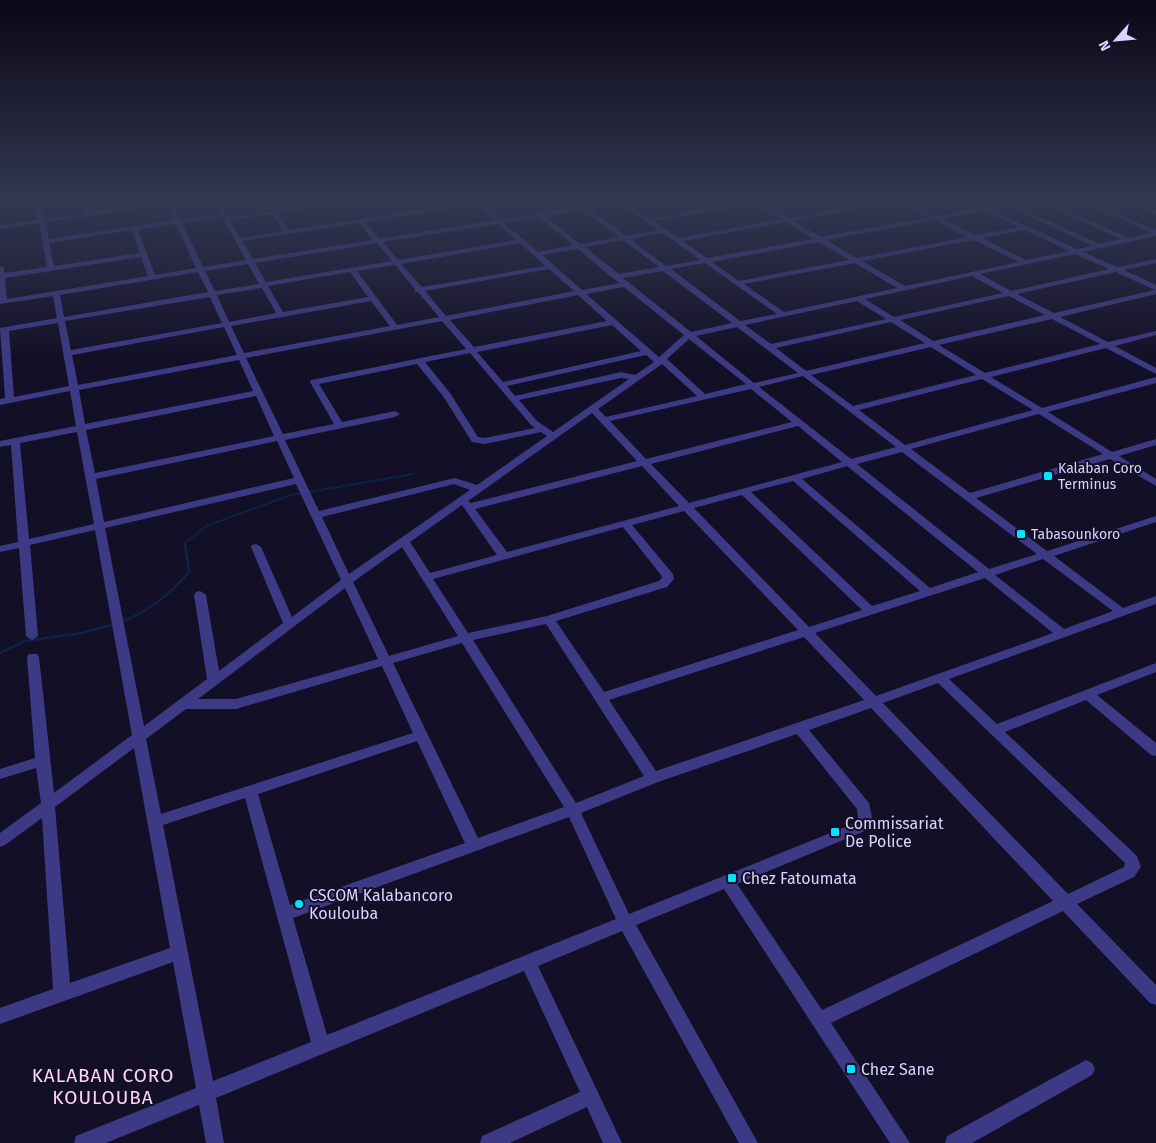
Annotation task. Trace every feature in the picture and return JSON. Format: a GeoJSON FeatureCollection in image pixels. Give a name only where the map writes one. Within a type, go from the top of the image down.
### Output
{"type":"FeatureCollection","features":[{"type":"Feature","properties":{"kind":"street"},"geometry":{"type":"LineString","coordinates":[[48,253],[50,268]]}},
{"type":"Feature","properties":{"kind":"street"},"geometry":{"type":"LineString","coordinates":[[193,253],[278,437],[474,846]]}},
{"type":"Feature","properties":{"kind":"street"},"geometry":{"type":"LineString","coordinates":[[246,253],[281,315]]}},
{"type":"Feature","properties":{"kind":"street"},"geometry":{"type":"LineString","coordinates":[[152,277],[144,254],[50,268],[0,272],[2,301],[56,292],[152,277],[299,253]]}},
{"type":"Feature","properties":{"kind":"street"},"geometry":{"type":"LineString","coordinates":[[389,253],[471,352],[534,423],[553,436]]}},
{"type":"Feature","properties":{"kind":"street"},"geometry":{"type":"LineString","coordinates":[[10,401],[4,365],[2,330],[451,253]]}},
{"type":"Feature","properties":{"kind":"street"},"geometry":{"type":"LineString","coordinates":[[588,253],[1061,633]]}},
{"type":"Feature","properties":{"kind":"street"},"geometry":{"type":"LineString","coordinates":[[645,253],[1121,612]]}},
{"type":"Feature","properties":{"kind":"street"},"geometry":{"type":"LineString","coordinates":[[697,253],[782,314]]}},
{"type":"Feature","properties":{"kind":"street"},"geometry":{"type":"LineString","coordinates":[[617,277],[742,253]]}},
{"type":"Feature","properties":{"kind":"street"},"geometry":{"type":"LineString","coordinates":[[844,253],[903,288]]}},
{"type":"Feature","properties":{"kind":"street"},"geometry":{"type":"LineString","coordinates":[[738,283],[890,253]]}},
{"type":"Feature","properties":{"kind":"street"},"geometry":{"type":"LineString","coordinates":[[1008,253],[1025,262]]}},
{"type":"Feature","properties":{"kind":"street"},"geometry":{"type":"LineString","coordinates":[[0,841],[347,581],[404,541],[466,503],[477,490],[660,361],[689,334],[1065,253]]}},
{"type":"Feature","properties":{"kind":"street"},"geometry":{"type":"LineString","coordinates":[[1081,253],[1156,288]]}},
{"type":"Feature","properties":{"kind":"street"},"geometry":{"type":"LineString","coordinates":[[536,254],[647,352],[703,397]]}},
{"type":"Feature","properties":{"kind":"street"},"geometry":{"type":"LineString","coordinates":[[769,347],[1156,261]]}},
{"type":"Feature","properties":{"kind":"street"},"geometry":{"type":"LineString","coordinates":[[418,290],[551,267]]}},
{"type":"Feature","properties":{"kind":"street"},"geometry":{"type":"LineString","coordinates":[[352,270],[394,328]]}},
{"type":"Feature","properties":{"kind":"street"},"geometry":{"type":"LineString","coordinates":[[972,274],[1156,371]]}},
{"type":"Feature","properties":{"kind":"street"},"geometry":{"type":"LineString","coordinates":[[0,402],[626,284]]}},
{"type":"Feature","properties":{"kind":"street"},"geometry":{"type":"LineString","coordinates":[[56,292],[215,1143]]}},
{"type":"Feature","properties":{"kind":"street"},"geometry":{"type":"LineString","coordinates":[[604,420],[1156,292]]}},
{"type":"Feature","properties":{"kind":"street"},"geometry":{"type":"LineString","coordinates":[[68,353],[373,298]]}},
{"type":"Feature","properties":{"kind":"street"},"geometry":{"type":"LineString","coordinates":[[858,298],[1156,483]]}},
{"type":"Feature","properties":{"kind":"street"},"geometry":{"type":"LineString","coordinates":[[339,425],[314,382],[613,322]]}},
{"type":"Feature","properties":{"kind":"street"},"geometry":{"type":"LineString","coordinates":[[851,409],[1156,333]]}},
{"type":"Feature","properties":{"kind":"street"},"geometry":{"type":"LineString","coordinates":[[500,385],[647,352]]}},
{"type":"Feature","properties":{"kind":"street"},"geometry":{"type":"LineString","coordinates":[[420,362],[446,394],[475,440],[485,441],[542,429]]}},
{"type":"Feature","properties":{"kind":"street"},"geometry":{"type":"LineString","coordinates":[[513,399],[621,375],[636,378]]}},
{"type":"Feature","properties":{"kind":"street"},"geometry":{"type":"LineString","coordinates":[[427,577],[1156,380]]}},
{"type":"Feature","properties":{"kind":"street"},"geometry":{"type":"LineString","coordinates":[[0,444],[258,393]]}},
{"type":"Feature","properties":{"kind":"street"},"geometry":{"type":"LineString","coordinates":[[592,408],[1156,997]]}},
{"type":"Feature","properties":{"kind":"street"},"geometry":{"type":"LineString","coordinates":[[91,477],[395,414]]}},
{"type":"Feature","properties":{"kind":"street"},"geometry":{"type":"LineString","coordinates":[[466,503],[645,463],[800,423]]}},
{"type":"Feature","properties":{"kind":"street"},"geometry":{"type":"LineString","coordinates":[[15,441],[32,636]]}},
{"type":"Feature","properties":{"kind":"street"},"geometry":{"type":"LineString","coordinates":[[968,497],[1156,442]]}},
{"type":"Feature","properties":{"kind":"street"},"geometry":{"type":"LineString","coordinates":[[795,478],[928,592]]}},
{"type":"Feature","properties":{"kind":"street"},"geometry":{"type":"LineString","coordinates":[[0,549],[299,480]]}},
{"type":"Feature","properties":{"kind":"street"},"geometry":{"type":"LineString","coordinates":[[316,515],[456,481],[477,490]]}},
{"type":"Feature","properties":{"kind":"street"},"geometry":{"type":"LineString","coordinates":[[744,491],[870,611]]}},
{"type":"Feature","properties":{"kind":"street"},"geometry":{"type":"LineString","coordinates":[[466,503],[504,556]]}},
{"type":"Feature","properties":{"kind":"street"},"geometry":{"type":"LineString","coordinates":[[601,698],[1156,518]]}},
{"type":"Feature","properties":{"kind":"street"},"geometry":{"type":"LineString","coordinates":[[183,704],[236,704],[466,638],[549,619],[666,582],[668,574],[625,524]]}},
{"type":"Feature","properties":{"kind":"street"},"geometry":{"type":"LineString","coordinates":[[404,541],[573,810],[626,922],[749,1143]]}},
{"type":"Feature","properties":{"kind":"street"},"geometry":{"type":"LineString","coordinates":[[256,546],[289,624]]}},
{"type":"Feature","properties":{"kind":"street"},"geometry":{"type":"LineString","coordinates":[[200,595],[214,680]]}},
{"type":"Feature","properties":{"kind":"street"},"geometry":{"type":"LineString","coordinates":[[285,914],[573,810],[652,778],[800,728],[1156,600]]}},
{"type":"Feature","properties":{"kind":"street"},"geometry":{"type":"LineString","coordinates":[[549,619],[652,778]]}},
{"type":"Feature","properties":{"kind":"street"},"geometry":{"type":"LineString","coordinates":[[33,658],[42,761],[48,804],[62,994]]}},
{"type":"Feature","properties":{"kind":"street"},"geometry":{"type":"LineString","coordinates":[[996,730],[1156,667]]}},
{"type":"Feature","properties":{"kind":"street"},"geometry":{"type":"LineString","coordinates":[[819,1020],[1129,872],[1133,867],[1132,860],[939,677]]}},
{"type":"Feature","properties":{"kind":"street"},"geometry":{"type":"LineString","coordinates":[[1087,694],[1156,751]]}},
{"type":"Feature","properties":{"kind":"street"},"geometry":{"type":"LineString","coordinates":[[84,1143],[860,827],[866,817],[864,807],[800,728]]}},
{"type":"Feature","properties":{"kind":"street"},"geometry":{"type":"LineString","coordinates":[[155,822],[421,735]]}},
{"type":"Feature","properties":{"kind":"street"},"geometry":{"type":"LineString","coordinates":[[0,774],[42,761]]}},
{"type":"Feature","properties":{"kind":"street"},"geometry":{"type":"LineString","coordinates":[[250,791],[321,1046]]}},
{"type":"Feature","properties":{"kind":"street"},"geometry":{"type":"LineString","coordinates":[[726,881],[901,1143]]}},
{"type":"Feature","properties":{"kind":"street"},"geometry":{"type":"LineString","coordinates":[[0,1016],[180,952]]}},
{"type":"Feature","properties":{"kind":"street"},"geometry":{"type":"LineString","coordinates":[[528,962],[613,1143]]}},
{"type":"Feature","properties":{"kind":"street"},"geometry":{"type":"LineString","coordinates":[[954,1143],[1086,1069]]}},
{"type":"Feature","properties":{"kind":"street"},"geometry":{"type":"LineString","coordinates":[[489,1143],[591,1096]]}},
{"type":"Feature","properties":{"kind":"waterway"},"geometry":{"type":"LineString","coordinates":[[309,492],[413,474]]}},
{"type":"Feature","properties":{"kind":"waterway"},"geometry":{"type":"LineString","coordinates":[[185,544],[206,526],[291,495],[303,493]]}},
{"type":"Feature","properties":{"kind":"waterway"},"geometry":{"type":"LineString","coordinates":[[121,622],[150,608],[174,588],[189,572],[185,544]]}},
{"type":"Feature","properties":{"kind":"waterway"},"geometry":{"type":"LineString","coordinates":[[0,653],[25,641],[82,633],[114,624]]}},
{"type":"Feature","properties":{"kind":"place","name":"Kalaban Coro Terminus"},"geometry":{"type":"Point","coordinates":[1048,476]}},
{"type":"Feature","properties":{"kind":"place","name":"Tabasounkoro"},"geometry":{"type":"Point","coordinates":[1021,534]}},
{"type":"Feature","properties":{"kind":"place","name":"Commissariat De Police"},"geometry":{"type":"Point","coordinates":[835,832]}},
{"type":"Feature","properties":{"kind":"place","name":"Chez Fatoumata"},"geometry":{"type":"Point","coordinates":[732,878]}},
{"type":"Feature","properties":{"kind":"place","name":"CSCOM Kalabancoro Koulouba"},"geometry":{"type":"Point","coordinates":[299,904]}},
{"type":"Feature","properties":{"kind":"place","name":"Chez Sane"},"geometry":{"type":"Point","coordinates":[851,1069]}},
{"type":"Feature","properties":{"kind":"district","name":"KALABAN CORO KOULOUBA"},"geometry":{"type":"Point","coordinates":[103,1086]}}]}
